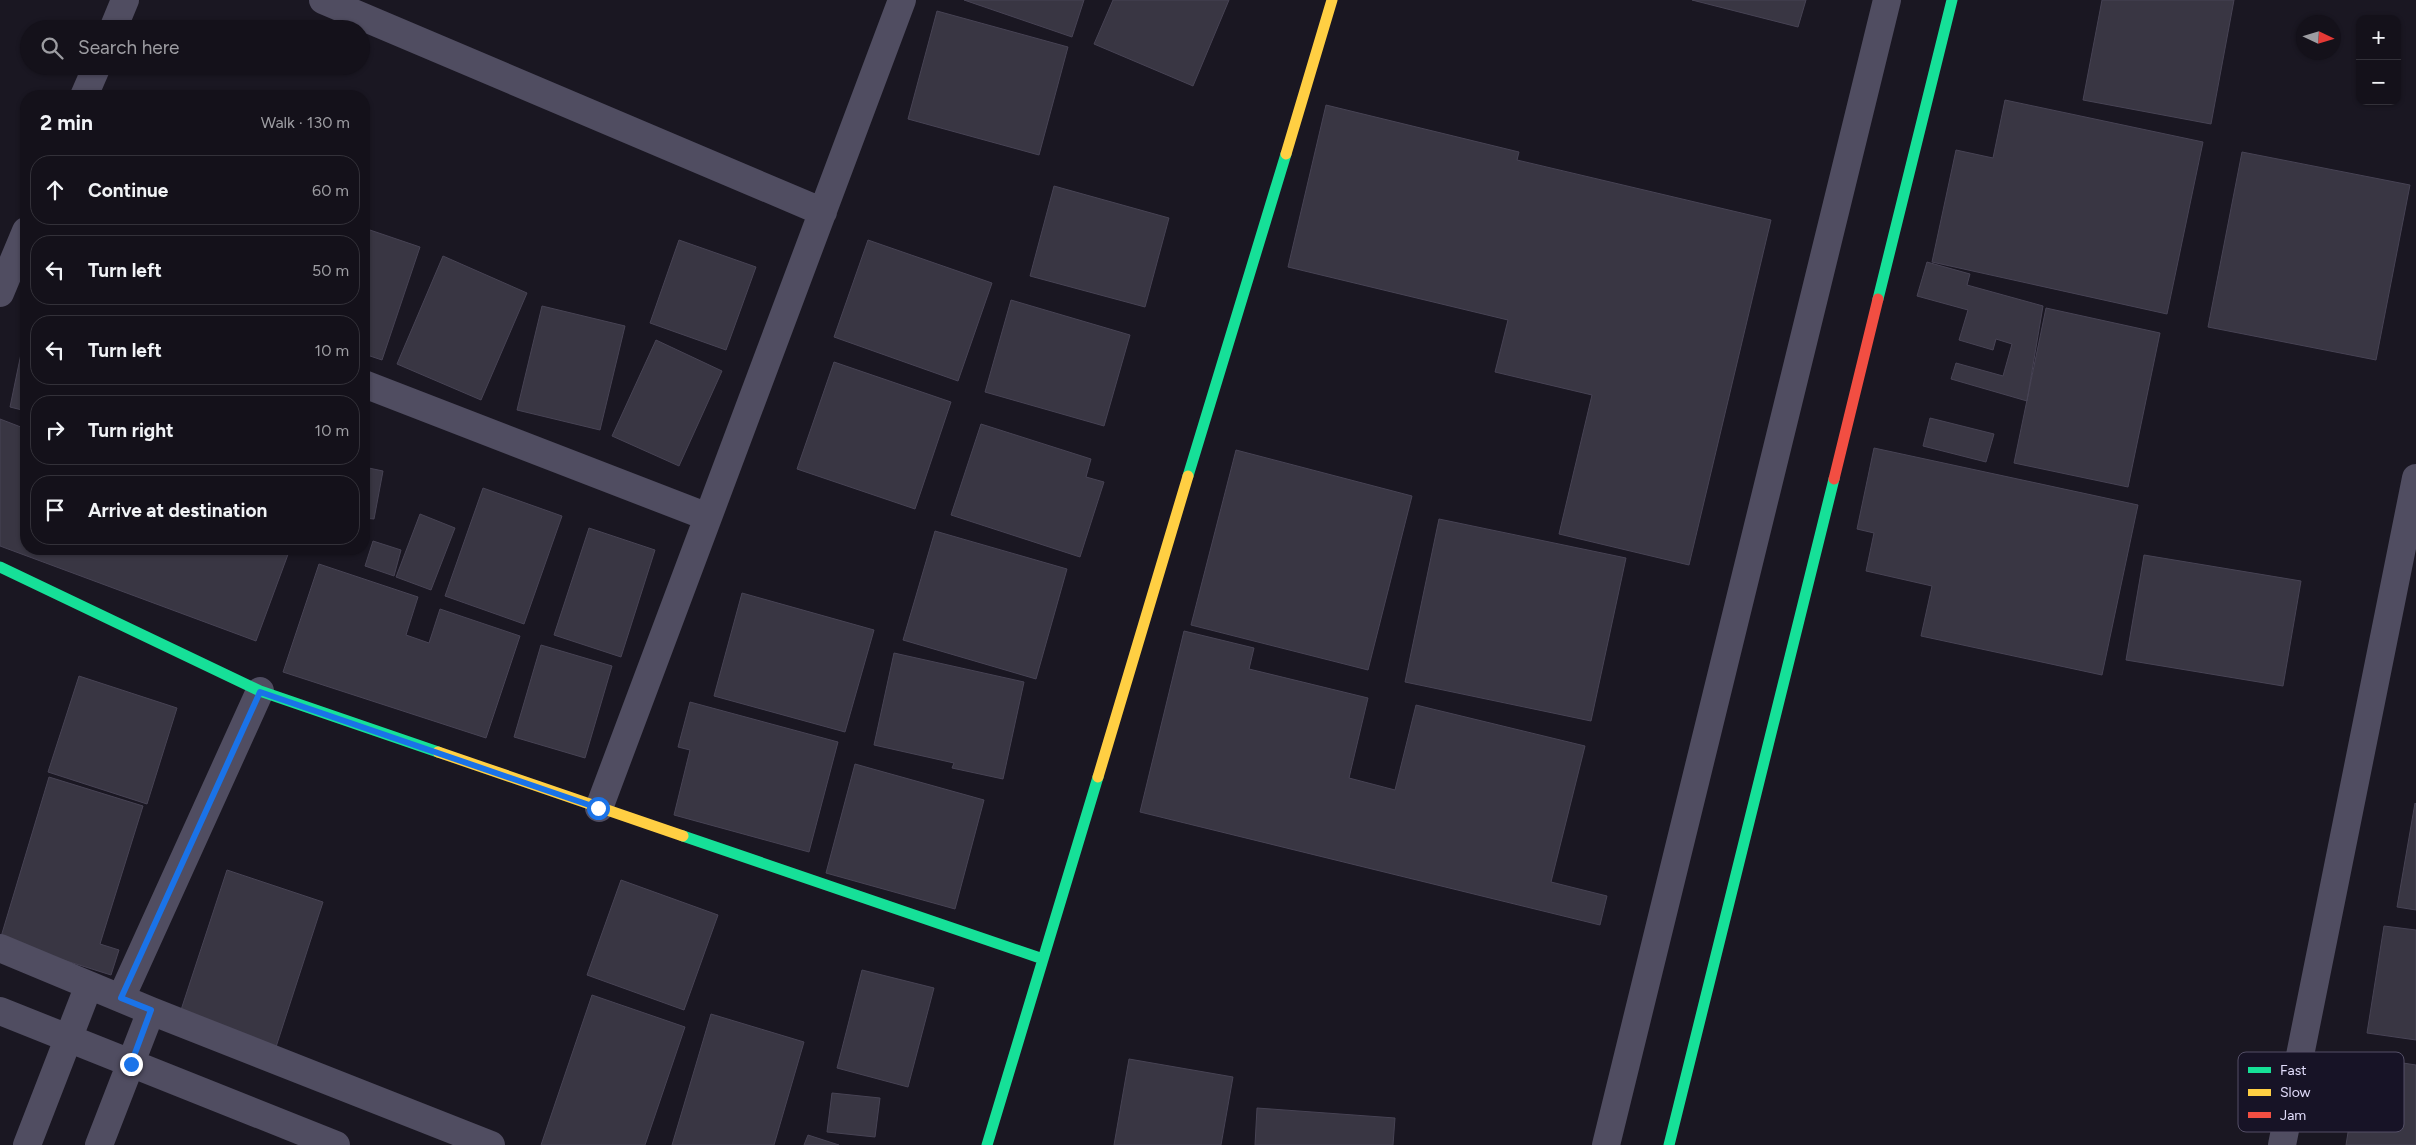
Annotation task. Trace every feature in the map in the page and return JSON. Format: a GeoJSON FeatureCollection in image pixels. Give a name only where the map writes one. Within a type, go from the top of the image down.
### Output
{"type":"FeatureCollection","features":[{"type":"Feature","properties":{"kind":"street"},"geometry":{"type":"LineString","coordinates":[[117,20],[125,0]]}},
{"type":"Feature","properties":{"kind":"street"},"geometry":{"type":"LineString","coordinates":[[322,0],[369,20]]}},
{"type":"Feature","properties":{"kind":"street"},"geometry":{"type":"LineString","coordinates":[[598,808],[902,0]]}},
{"type":"Feature","properties":{"kind":"street"},"geometry":{"type":"LineString","coordinates":[[987,1145],[1332,0]]}},
{"type":"Feature","properties":{"kind":"street"},"geometry":{"type":"LineString","coordinates":[[1606,1145],[1887,0]]}},
{"type":"Feature","properties":{"kind":"street"},"geometry":{"type":"LineString","coordinates":[[1669,1145],[1952,0]]}},
{"type":"Feature","properties":{"kind":"street"},"geometry":{"type":"LineString","coordinates":[[370,20],[823,212]]}},
{"type":"Feature","properties":{"kind":"street"},"geometry":{"type":"LineString","coordinates":[[87,90],[93,75]]}},
{"type":"Feature","properties":{"kind":"street"},"geometry":{"type":"LineString","coordinates":[[0,293],[20,253]]}},
{"type":"Feature","properties":{"kind":"street"},"geometry":{"type":"LineString","coordinates":[[370,386],[708,517]]}},
{"type":"Feature","properties":{"kind":"street"},"geometry":{"type":"LineString","coordinates":[[2301,1052],[2416,478]]}},
{"type":"Feature","properties":{"kind":"street"},"geometry":{"type":"LineString","coordinates":[[0,567],[260,692],[1043,959]]}},
{"type":"Feature","properties":{"kind":"street"},"geometry":{"type":"LineString","coordinates":[[121,998],[260,692]]}},
{"type":"Feature","properties":{"kind":"street"},"geometry":{"type":"LineString","coordinates":[[0,948],[491,1145]]}},
{"type":"Feature","properties":{"kind":"street"},"geometry":{"type":"LineString","coordinates":[[27,1145],[89,985]]}},
{"type":"Feature","properties":{"kind":"street"},"geometry":{"type":"LineString","coordinates":[[99,1145],[151,1010]]}},
{"type":"Feature","properties":{"kind":"street"},"geometry":{"type":"LineString","coordinates":[[0,1011],[336,1145]]}},
{"type":"Feature","properties":{"kind":"street"},"geometry":{"type":"LineString","coordinates":[[2282,1145],[2285,1132]]}},
{"type":"Feature","properties":{"kind":"building"},"geometry":{"type":"Polygon","coordinates":[[[964,0],[1084,0],[1072,37],[964,0]]]}},
{"type":"Feature","properties":{"kind":"building"},"geometry":{"type":"Polygon","coordinates":[[[1113,0],[1229,0],[1193,86],[1094,44],[1113,0]]]}},
{"type":"Feature","properties":{"kind":"building"},"geometry":{"type":"Polygon","coordinates":[[[1692,0],[1806,0],[1798,27],[1692,0]]]}},
{"type":"Feature","properties":{"kind":"building"},"geometry":{"type":"Polygon","coordinates":[[[2102,0],[2234,0],[2211,124],[2083,100],[2102,0]]]}},
{"type":"Feature","properties":{"kind":"building"},"geometry":{"type":"Polygon","coordinates":[[[937,11],[1068,47],[1039,155],[908,119],[937,11]]]}},
{"type":"Feature","properties":{"kind":"building"},"geometry":{"type":"Polygon","coordinates":[[[2005,100],[2203,142],[2167,314],[1932,262],[1956,150],[1993,158],[2005,100]]]}},
{"type":"Feature","properties":{"kind":"building"},"geometry":{"type":"Polygon","coordinates":[[[1326,105],[1519,152],[1517,160],[1771,220],[1689,565],[1559,534],[1592,395],[1495,372],[1508,320],[1288,267],[1326,105]]]}},
{"type":"Feature","properties":{"kind":"building"},"geometry":{"type":"Polygon","coordinates":[[[2242,152],[2410,185],[2376,360],[2208,327],[2242,152]]]}},
{"type":"Feature","properties":{"kind":"building"},"geometry":{"type":"Polygon","coordinates":[[[1054,186],[1169,218],[1145,307],[1030,276],[1054,186]]]}},
{"type":"Feature","properties":{"kind":"building"},"geometry":{"type":"Polygon","coordinates":[[[370,230],[420,247],[382,360],[370,356],[370,230]]]}},
{"type":"Feature","properties":{"kind":"building"},"geometry":{"type":"Polygon","coordinates":[[[679,240],[756,267],[726,350],[650,323],[679,240]]]}},
{"type":"Feature","properties":{"kind":"building"},"geometry":{"type":"Polygon","coordinates":[[[868,240],[992,283],[958,381],[834,337],[868,240]]]}},
{"type":"Feature","properties":{"kind":"building"},"geometry":{"type":"Polygon","coordinates":[[[443,256],[527,293],[481,400],[397,364],[443,256]]]}},
{"type":"Feature","properties":{"kind":"building"},"geometry":{"type":"Polygon","coordinates":[[[1927,262],[1970,274],[1967,285],[2043,306],[2027,401],[1951,379],[1956,363],[2003,376],[2012,344],[1996,339],[1993,350],[1959,340],[1968,310],[1917,296],[1927,262]]]}},
{"type":"Feature","properties":{"kind":"building"},"geometry":{"type":"Polygon","coordinates":[[[1011,300],[1130,335],[1104,426],[985,392],[1011,300]]]}},
{"type":"Feature","properties":{"kind":"building"},"geometry":{"type":"Polygon","coordinates":[[[542,306],[625,326],[600,430],[517,410],[542,306]]]}},
{"type":"Feature","properties":{"kind":"building"},"geometry":{"type":"Polygon","coordinates":[[[2046,308],[2160,333],[2128,487],[2014,463],[2046,308]]]}},
{"type":"Feature","properties":{"kind":"building"},"geometry":{"type":"Polygon","coordinates":[[[656,340],[722,371],[679,466],[612,436],[656,340]]]}},
{"type":"Feature","properties":{"kind":"building"},"geometry":{"type":"Polygon","coordinates":[[[20,359],[20,410],[10,407],[20,359]]]}},
{"type":"Feature","properties":{"kind":"building"},"geometry":{"type":"Polygon","coordinates":[[[834,362],[951,402],[915,509],[797,469],[834,362]]]}},
{"type":"Feature","properties":{"kind":"building"},"geometry":{"type":"Polygon","coordinates":[[[1930,418],[1994,434],[1986,462],[1923,446],[1930,418]]]}},
{"type":"Feature","properties":{"kind":"building"},"geometry":{"type":"Polygon","coordinates":[[[0,419],[20,427],[20,553],[0,546],[0,419]]]}},
{"type":"Feature","properties":{"kind":"building"},"geometry":{"type":"Polygon","coordinates":[[[981,424],[1091,459],[1086,477],[1104,482],[1080,557],[951,515],[981,424]]]}},
{"type":"Feature","properties":{"kind":"building"},"geometry":{"type":"Polygon","coordinates":[[[1874,448],[2138,505],[2102,675],[1921,636],[1932,586],[1866,571],[1874,533],[1857,529],[1874,448]]]}},
{"type":"Feature","properties":{"kind":"building"},"geometry":{"type":"Polygon","coordinates":[[[1236,450],[1412,496],[1368,670],[1191,625],[1236,450]]]}},
{"type":"Feature","properties":{"kind":"building"},"geometry":{"type":"Polygon","coordinates":[[[370,468],[383,471],[374,519],[370,519],[370,468]]]}},
{"type":"Feature","properties":{"kind":"building"},"geometry":{"type":"Polygon","coordinates":[[[483,488],[562,516],[524,624],[445,596],[483,488]]]}},
{"type":"Feature","properties":{"kind":"building"},"geometry":{"type":"Polygon","coordinates":[[[420,514],[455,528],[431,590],[396,577],[420,514]]]}},
{"type":"Feature","properties":{"kind":"building"},"geometry":{"type":"Polygon","coordinates":[[[1439,519],[1626,558],[1591,721],[1405,682],[1439,519]]]}},
{"type":"Feature","properties":{"kind":"building"},"geometry":{"type":"Polygon","coordinates":[[[589,528],[655,550],[621,657],[554,635],[589,528]]]}},
{"type":"Feature","properties":{"kind":"building"},"geometry":{"type":"Polygon","coordinates":[[[935,531],[1067,569],[1036,679],[903,640],[935,531]]]}},
{"type":"Feature","properties":{"kind":"building"},"geometry":{"type":"Polygon","coordinates":[[[373,541],[401,550],[394,576],[365,566],[373,541]]]}},
{"type":"Feature","properties":{"kind":"building"},"geometry":{"type":"Polygon","coordinates":[[[24,555],[288,555],[256,641],[24,555]]]}},
{"type":"Feature","properties":{"kind":"building"},"geometry":{"type":"Polygon","coordinates":[[[2144,555],[2301,581],[2283,686],[2126,660],[2144,555]]]}},
{"type":"Feature","properties":{"kind":"building"},"geometry":{"type":"Polygon","coordinates":[[[319,564],[418,597],[406,635],[429,643],[440,609],[520,636],[486,738],[283,672],[319,564]]]}},
{"type":"Feature","properties":{"kind":"building"},"geometry":{"type":"Polygon","coordinates":[[[742,593],[874,630],[845,732],[714,696],[742,593]]]}},
{"type":"Feature","properties":{"kind":"building"},"geometry":{"type":"Polygon","coordinates":[[[1184,631],[1254,648],[1249,669],[1368,698],[1349,778],[1395,790],[1416,705],[1585,746],[1551,882],[1607,896],[1600,925],[1140,812],[1184,631]]]}},
{"type":"Feature","properties":{"kind":"building"},"geometry":{"type":"Polygon","coordinates":[[[541,645],[612,666],[585,758],[514,737],[541,645]]]}},
{"type":"Feature","properties":{"kind":"building"},"geometry":{"type":"Polygon","coordinates":[[[894,653],[1024,682],[1003,779],[952,768],[954,763],[874,745],[894,653]]]}},
{"type":"Feature","properties":{"kind":"building"},"geometry":{"type":"Polygon","coordinates":[[[79,676],[177,708],[147,804],[48,772],[79,676]]]}},
{"type":"Feature","properties":{"kind":"building"},"geometry":{"type":"Polygon","coordinates":[[[690,702],[838,742],[809,852],[674,815],[690,750],[678,747],[690,702]]]}},
{"type":"Feature","properties":{"kind":"building"},"geometry":{"type":"Polygon","coordinates":[[[855,764],[984,800],[955,909],[826,873],[855,764]]]}},
{"type":"Feature","properties":{"kind":"building"},"geometry":{"type":"Polygon","coordinates":[[[49,777],[143,806],[100,944],[119,950],[111,975],[0,940],[49,777]]]}},
{"type":"Feature","properties":{"kind":"building"},"geometry":{"type":"Polygon","coordinates":[[[2416,804],[2416,910],[2397,907],[2416,804]]]}},
{"type":"Feature","properties":{"kind":"building"},"geometry":{"type":"Polygon","coordinates":[[[227,870],[323,902],[275,1050],[178,1019],[227,870]]]}},
{"type":"Feature","properties":{"kind":"building"},"geometry":{"type":"Polygon","coordinates":[[[621,880],[718,915],[684,1010],[587,975],[621,880]]]}},
{"type":"Feature","properties":{"kind":"building"},"geometry":{"type":"Polygon","coordinates":[[[2384,926],[2416,930],[2416,1040],[2367,1033],[2384,926]]]}},
{"type":"Feature","properties":{"kind":"building"},"geometry":{"type":"Polygon","coordinates":[[[862,970],[934,988],[908,1087],[837,1068],[862,970]]]}},
{"type":"Feature","properties":{"kind":"building"},"geometry":{"type":"Polygon","coordinates":[[[592,995],[685,1027],[645,1145],[541,1145],[592,995]]]}},
{"type":"Feature","properties":{"kind":"building"},"geometry":{"type":"Polygon","coordinates":[[[711,1014],[804,1042],[774,1145],[672,1145],[711,1014]]]}},
{"type":"Feature","properties":{"kind":"building"},"geometry":{"type":"Polygon","coordinates":[[[1129,1059],[1233,1077],[1221,1145],[1114,1145],[1129,1059]]]}},
{"type":"Feature","properties":{"kind":"building"},"geometry":{"type":"Polygon","coordinates":[[[2404,1063],[2416,1065],[2416,1145],[2346,1145],[2348,1132],[2404,1132],[2404,1063]]]}},
{"type":"Feature","properties":{"kind":"building"},"geometry":{"type":"Polygon","coordinates":[[[832,1093],[880,1098],[875,1137],[827,1132],[832,1093]]]}},
{"type":"Feature","properties":{"kind":"building"},"geometry":{"type":"Polygon","coordinates":[[[1257,1108],[1395,1118],[1393,1145],[1255,1145],[1257,1108]]]}},
{"type":"Feature","properties":{"kind":"building"},"geometry":{"type":"Polygon","coordinates":[[[808,1135],[839,1145],[804,1145],[808,1135]]]}},
{"type":"Feature","properties":{"kind":"traffic: fast"},"geometry":{"type":"LineString","coordinates":[[1878,299],[1952,0]]}},
{"type":"Feature","properties":{"kind":"traffic: fast"},"geometry":{"type":"LineString","coordinates":[[1188,476],[1286,154]]}},
{"type":"Feature","properties":{"kind":"traffic: fast"},"geometry":{"type":"LineString","coordinates":[[1669,1145],[1834,479]]}},
{"type":"Feature","properties":{"kind":"traffic: fast"},"geometry":{"type":"LineString","coordinates":[[0,567],[260,691],[438,752]]}},
{"type":"Feature","properties":{"kind":"traffic: fast"},"geometry":{"type":"LineString","coordinates":[[987,1145],[1098,777]]}},
{"type":"Feature","properties":{"kind":"traffic: fast"},"geometry":{"type":"LineString","coordinates":[[683,836],[1043,959]]}},
{"type":"Feature","properties":{"kind":"traffic: slow"},"geometry":{"type":"LineString","coordinates":[[1286,154],[1332,0]]}},
{"type":"Feature","properties":{"kind":"traffic: slow"},"geometry":{"type":"LineString","coordinates":[[1098,777],[1188,476]]}},
{"type":"Feature","properties":{"kind":"traffic: slow"},"geometry":{"type":"LineString","coordinates":[[438,752],[683,836]]}},
{"type":"Feature","properties":{"kind":"traffic: jam"},"geometry":{"type":"LineString","coordinates":[[1834,479],[1878,299]]}},
{"type":"Feature","properties":{"kind":"route"},"geometry":{"type":"LineString","coordinates":[[131,1064],[151,1010],[121,998],[260,692],[598,808]]}}]}
